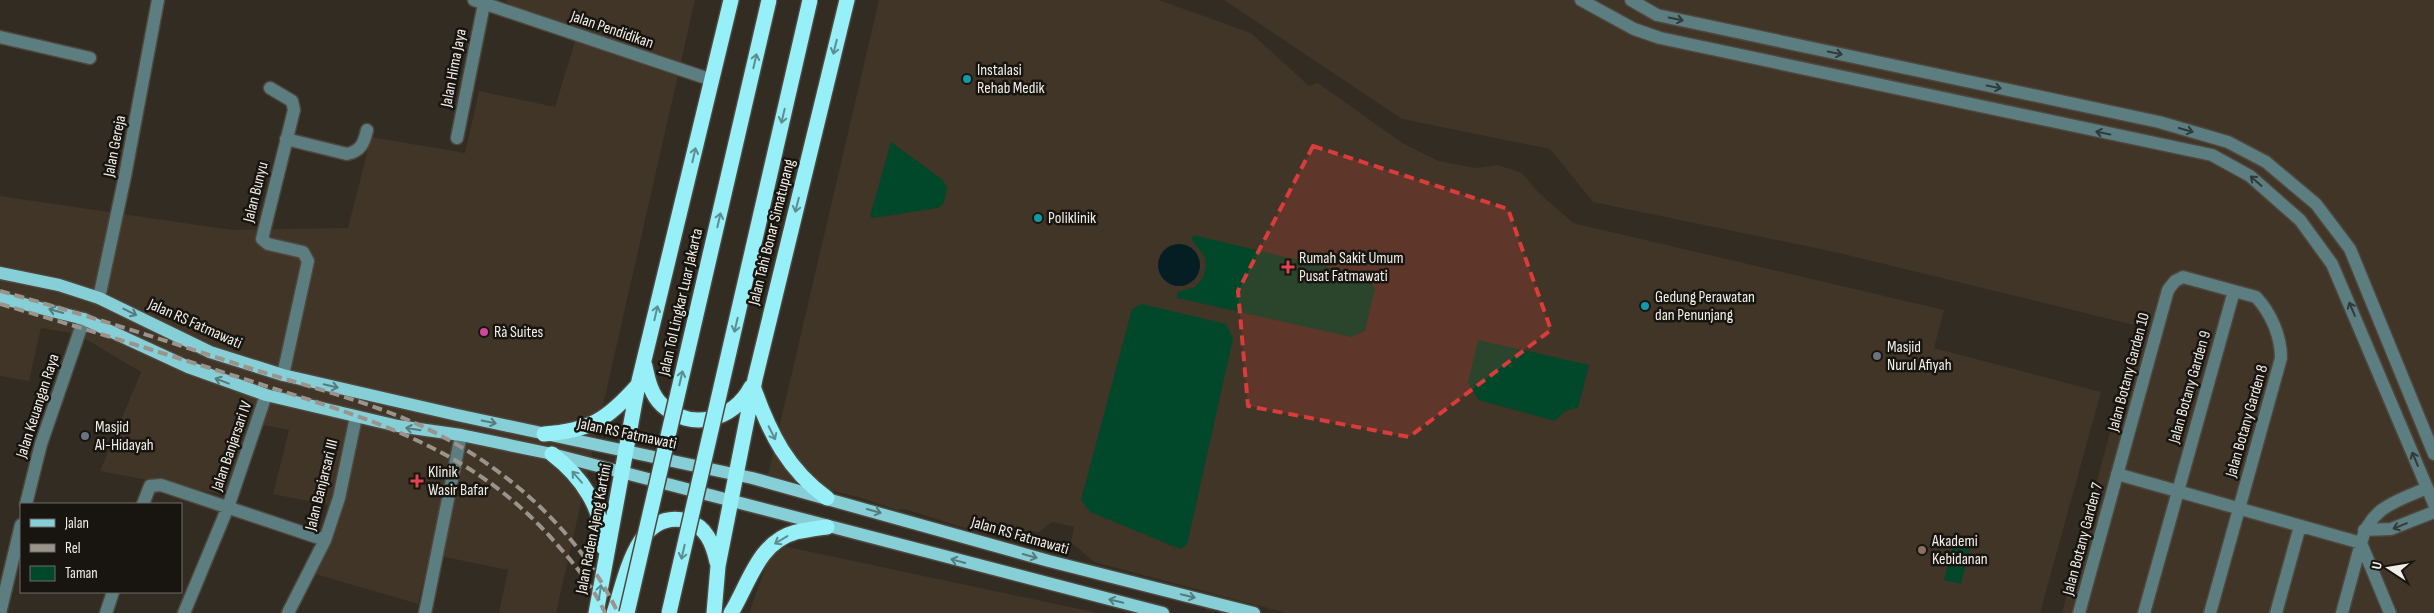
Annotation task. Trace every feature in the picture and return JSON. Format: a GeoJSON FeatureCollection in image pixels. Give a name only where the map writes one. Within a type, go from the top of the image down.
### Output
{"type":"FeatureCollection","features":[{"type":"Feature","properties":{"kind":"highway"},"geometry":{"type":"LineString","coordinates":[[626,452],[638,385],[731,0]]}},
{"type":"Feature","properties":{"kind":"highway","name":"Jalan Tol Lingkar Luar Jakarta"},"geometry":{"type":"LineString","coordinates":[[628,613],[769,0]]}},
{"type":"Feature","properties":{"kind":"highway"},"geometry":{"type":"LineString","coordinates":[[669,613],[810,0]]}},
{"type":"Feature","properties":{"kind":"highway","name":"Jalan Tahi Bonar Simatupang"},"geometry":{"type":"LineString","coordinates":[[736,474],[754,383],[847,0]]}},
{"type":"Feature","properties":{"kind":"highway"},"geometry":{"type":"LineString","coordinates":[[644,360],[649,385],[653,392],[662,405],[681,417],[704,421],[726,415],[744,400],[754,383]]}},
{"type":"Feature","properties":{"kind":"highway"},"geometry":{"type":"LineString","coordinates":[[754,383],[775,439],[807,484],[828,498]]}},
{"type":"Feature","properties":{"kind":"highway"},"geometry":{"type":"LineString","coordinates":[[544,434],[571,432],[597,422],[620,406],[638,385]]}},
{"type":"Feature","properties":{"kind":"highway","name":"Jalan Raden Ajeng Kartini"},"geometry":{"type":"LineString","coordinates":[[596,613],[626,452]]}},
{"type":"Feature","properties":{"kind":"highway"},"geometry":{"type":"LineString","coordinates":[[552,454],[568,466],[585,486],[597,511],[604,542],[603,572]]}},
{"type":"Feature","properties":{"kind":"highway"},"geometry":{"type":"LineString","coordinates":[[714,613],[718,566],[736,474]]}},
{"type":"Feature","properties":{"kind":"highway"},"geometry":{"type":"LineString","coordinates":[[614,613],[636,548],[647,532],[657,524],[678,520],[699,527],[709,538],[718,566]]}},
{"type":"Feature","properties":{"kind":"highway"},"geometry":{"type":"LineString","coordinates":[[731,613],[756,565],[770,547],[794,533],[827,527]]}},
{"type":"Feature","properties":{"kind":"highway"},"geometry":{"type":"LineString","coordinates":[[704,613],[717,593]]}},
{"type":"Feature","properties":{"kind":"main road","name":"Jalan RS Fatmawati"},"geometry":{"type":"LineString","coordinates":[[0,273],[59,286],[99,298],[210,352],[284,375],[626,452],[736,474],[828,498],[1213,608],[1254,613]]}},
{"type":"Feature","properties":{"kind":"main road"},"geometry":{"type":"LineString","coordinates":[[0,298],[84,319],[188,367],[266,395],[398,426],[461,435],[622,471],[730,498],[827,527],[1163,613]]}},
{"type":"Feature","properties":{"kind":"street","name":"Jalan Gereja"},"geometry":{"type":"LineString","coordinates":[[99,298],[127,166],[158,0]]}},
{"type":"Feature","properties":{"kind":"street"},"geometry":{"type":"LineString","coordinates":[[1581,0],[1634,30],[1660,38],[2212,155],[2250,176],[2300,220],[2332,264],[2434,504]]}},
{"type":"Feature","properties":{"kind":"street"},"geometry":{"type":"LineString","coordinates":[[1631,0],[1657,15],[2159,122],[2228,142],[2266,162],[2316,204],[2350,249],[2434,454]]}},
{"type":"Feature","properties":{"kind":"street","name":"Jalan Pendidikan"},"geometry":{"type":"LineString","coordinates":[[479,2],[712,80]]}},
{"type":"Feature","properties":{"kind":"street","name":"Jalan Hima Jaya"},"geometry":{"type":"LineString","coordinates":[[457,138],[479,2]]}},
{"type":"Feature","properties":{"kind":"street"},"geometry":{"type":"LineString","coordinates":[[0,37],[90,58]]}},
{"type":"Feature","properties":{"kind":"street","name":"Jalan Bunyu"},"geometry":{"type":"LineString","coordinates":[[270,88],[292,101],[294,119],[286,140],[261,236],[265,242],[302,251],[307,257],[284,375]]}},
{"type":"Feature","properties":{"kind":"street"},"geometry":{"type":"LineString","coordinates":[[2155,143],[2159,122]]}},
{"type":"Feature","properties":{"kind":"street"},"geometry":{"type":"LineString","coordinates":[[286,140],[348,154],[357,152],[361,148],[367,130]]}},
{"type":"Feature","properties":{"kind":"street","name":"Jalan Botany Garden 10"},"geometry":{"type":"LineString","coordinates":[[2117,474],[2168,290],[2175,281],[2183,277],[2234,291]]}},
{"type":"Feature","properties":{"kind":"street","name":"Jalan Botany Garden 8"},"geometry":{"type":"LineString","coordinates":[[2210,613],[2282,358],[2281,342],[2265,306],[2256,297],[2234,291]]}},
{"type":"Feature","properties":{"kind":"street","name":"Jalan Botany Garden 9"},"geometry":{"type":"LineString","coordinates":[[2144,613],[2234,291]]}},
{"type":"Feature","properties":{"kind":"street","name":"Jalan Keuangan Raya"},"geometry":{"type":"LineString","coordinates":[[26,503],[44,435],[84,319]]}},
{"type":"Feature","properties":{"kind":"street","name":"Jalan Banjarsari IV"},"geometry":{"type":"LineString","coordinates":[[184,613],[228,506],[266,395]]}},
{"type":"Feature","properties":{"kind":"street","name":"Jalan Banjarsari III"},"geometry":{"type":"LineString","coordinates":[[288,613],[325,540],[339,498],[356,416]]}},
{"type":"Feature","properties":{"kind":"street"},"geometry":{"type":"LineString","coordinates":[[425,613],[461,435]]}},
{"type":"Feature","properties":{"kind":"street"},"geometry":{"type":"LineString","coordinates":[[2117,474],[2361,543]]}},
{"type":"Feature","properties":{"kind":"street","name":"Jalan Botany Garden 7"},"geometry":{"type":"LineString","coordinates":[[2079,613],[2117,474]]}},
{"type":"Feature","properties":{"kind":"street"},"geometry":{"type":"LineString","coordinates":[[143,503],[148,489],[153,484],[228,506]]}},
{"type":"Feature","properties":{"kind":"street"},"geometry":{"type":"LineString","coordinates":[[2342,613],[2364,530],[2382,507],[2428,488]]}},
{"type":"Feature","properties":{"kind":"street","name":"Jalan Banjarsari IV"},"geometry":{"type":"LineString","coordinates":[[228,506],[325,540]]}},
{"type":"Feature","properties":{"kind":"street"},"geometry":{"type":"LineString","coordinates":[[2364,530],[2391,529],[2434,512]]}},
{"type":"Feature","properties":{"kind":"street"},"geometry":{"type":"LineString","coordinates":[[2276,613],[2300,526]]}},
{"type":"Feature","properties":{"kind":"street"},"geometry":{"type":"LineString","coordinates":[[0,613],[4,574],[20,528]]}},
{"type":"Feature","properties":{"kind":"street"},"geometry":{"type":"LineString","coordinates":[[2361,543],[2390,613]]}},
{"type":"Feature","properties":{"kind":"street"},"geometry":{"type":"LineString","coordinates":[[106,613],[113,593]]}},
{"type":"Feature","properties":{"kind":"highlighted area"},"geometry":{"type":"Polygon","coordinates":[[[1313,146],[1508,209],[1551,330],[1409,437],[1248,406],[1238,291],[1313,146]]]}},
{"type":"Feature","properties":{"kind":"shaded area"},"geometry":{"type":"Polygon","coordinates":[[[506,0],[695,0],[556,613],[499,613],[508,570],[430,554],[418,604],[312,573],[328,505],[273,494],[289,430],[249,422],[231,496],[100,471],[141,372],[77,334],[41,328],[29,381],[0,376],[0,196],[232,230],[348,228],[371,137],[465,153],[479,91],[555,107],[576,38],[506,2],[506,0]]]}},
{"type":"Feature","properties":{"kind":"shaded area","name":"Rumah Sakit Umum Pusat Fatmawati"},"geometry":{"type":"Polygon","coordinates":[[[879,0],[1159,0],[1251,33],[1309,86],[1318,83],[1404,144],[1439,161],[1475,168],[1498,165],[1522,173],[1537,191],[1573,223],[1944,310],[1934,348],[2101,392],[2040,613],[1286,613],[1094,562],[1071,542],[1074,527],[1052,522],[1039,532],[1027,531],[1008,539],[977,532],[905,509],[897,510],[858,497],[768,475],[879,0]]]}},
{"type":"Feature","properties":{"kind":"shaded area"},"geometry":{"type":"Polygon","coordinates":[[[1224,0],[2434,0],[2434,613],[2062,613],[2138,326],[1839,253],[1593,202],[1550,149],[1402,119],[1224,0]]]}},
{"type":"Feature","properties":{"kind":"shaded area"},"geometry":{"type":"Polygon","coordinates":[[[774,544],[1098,613],[749,613],[774,544]]]}},
{"type":"Feature","properties":{"kind":"green space"},"geometry":{"type":"Polygon","coordinates":[[[891,142],[943,180],[947,188],[944,203],[938,208],[872,218],[870,216],[891,142]]]}},
{"type":"Feature","properties":{"kind":"green space"},"geometry":{"type":"Polygon","coordinates":[[[1193,235],[1366,276],[1375,288],[1365,331],[1351,337],[1177,298],[1178,292],[1195,287],[1203,278],[1206,266],[1205,257],[1192,240],[1193,235]]]}},
{"type":"Feature","properties":{"kind":"green space"},"geometry":{"type":"Polygon","coordinates":[[[1142,304],[1226,324],[1233,338],[1187,545],[1180,549],[1090,512],[1081,500],[1132,309],[1142,304]]]}},
{"type":"Feature","properties":{"kind":"green space"},"geometry":{"type":"Polygon","coordinates":[[[1478,340],[1589,365],[1578,408],[1565,412],[1555,421],[1479,400],[1468,383],[1478,340]]]}},
{"type":"Feature","properties":{"kind":"green space"},"geometry":{"type":"Polygon","coordinates":[[[1953,544],[1970,549],[1961,584],[1944,580],[1953,544]]]}},
{"type":"Feature","properties":{"kind":"water"},"geometry":{"type":"Polygon","coordinates":[[[1183,244],[1191,247],[1197,253],[1200,265],[1197,277],[1191,283],[1175,286],[1167,283],[1161,277],[1158,261],[1161,253],[1167,247],[1183,244]]]}},
{"type":"Feature","properties":{"kind":"railway"},"geometry":{"type":"LineString","coordinates":[[0,291],[93,318],[348,398],[408,420],[440,435],[502,474],[556,523],[580,551],[601,581],[618,613]]}},
{"type":"Feature","properties":{"kind":"railway"},"geometry":{"type":"LineString","coordinates":[[0,304],[329,406],[413,438],[452,459],[490,483],[526,512],[579,571],[591,587],[605,613]]}},
{"type":"Feature","properties":{"kind":"place","name":"Instalasi Rehab Medik"},"geometry":{"type":"Point","coordinates":[967,79]}},
{"type":"Feature","properties":{"kind":"place","name":"Poliklinik"},"geometry":{"type":"Point","coordinates":[1038,218]}},
{"type":"Feature","properties":{"kind":"place","name":"Rumah Sakit Umum Pusat Fatmawati"},"geometry":{"type":"Point","coordinates":[1288,267]}},
{"type":"Feature","properties":{"kind":"place","name":"Gedung Perawatan dan Penunjang"},"geometry":{"type":"Point","coordinates":[1645,306]}},
{"type":"Feature","properties":{"kind":"place","name":"Rà Suites"},"geometry":{"type":"Point","coordinates":[484,332]}},
{"type":"Feature","properties":{"kind":"place","name":"Masjid Nurul Afiyah"},"geometry":{"type":"Point","coordinates":[1877,356]}},
{"type":"Feature","properties":{"kind":"place","name":"Masjid Al-Hidayah"},"geometry":{"type":"Point","coordinates":[85,436]}},
{"type":"Feature","properties":{"kind":"place","name":"Klinik Wasir Bafar"},"geometry":{"type":"Point","coordinates":[417,481]}},
{"type":"Feature","properties":{"kind":"place","name":"Akademi Kebidanan"},"geometry":{"type":"Point","coordinates":[1922,550]}}]}
